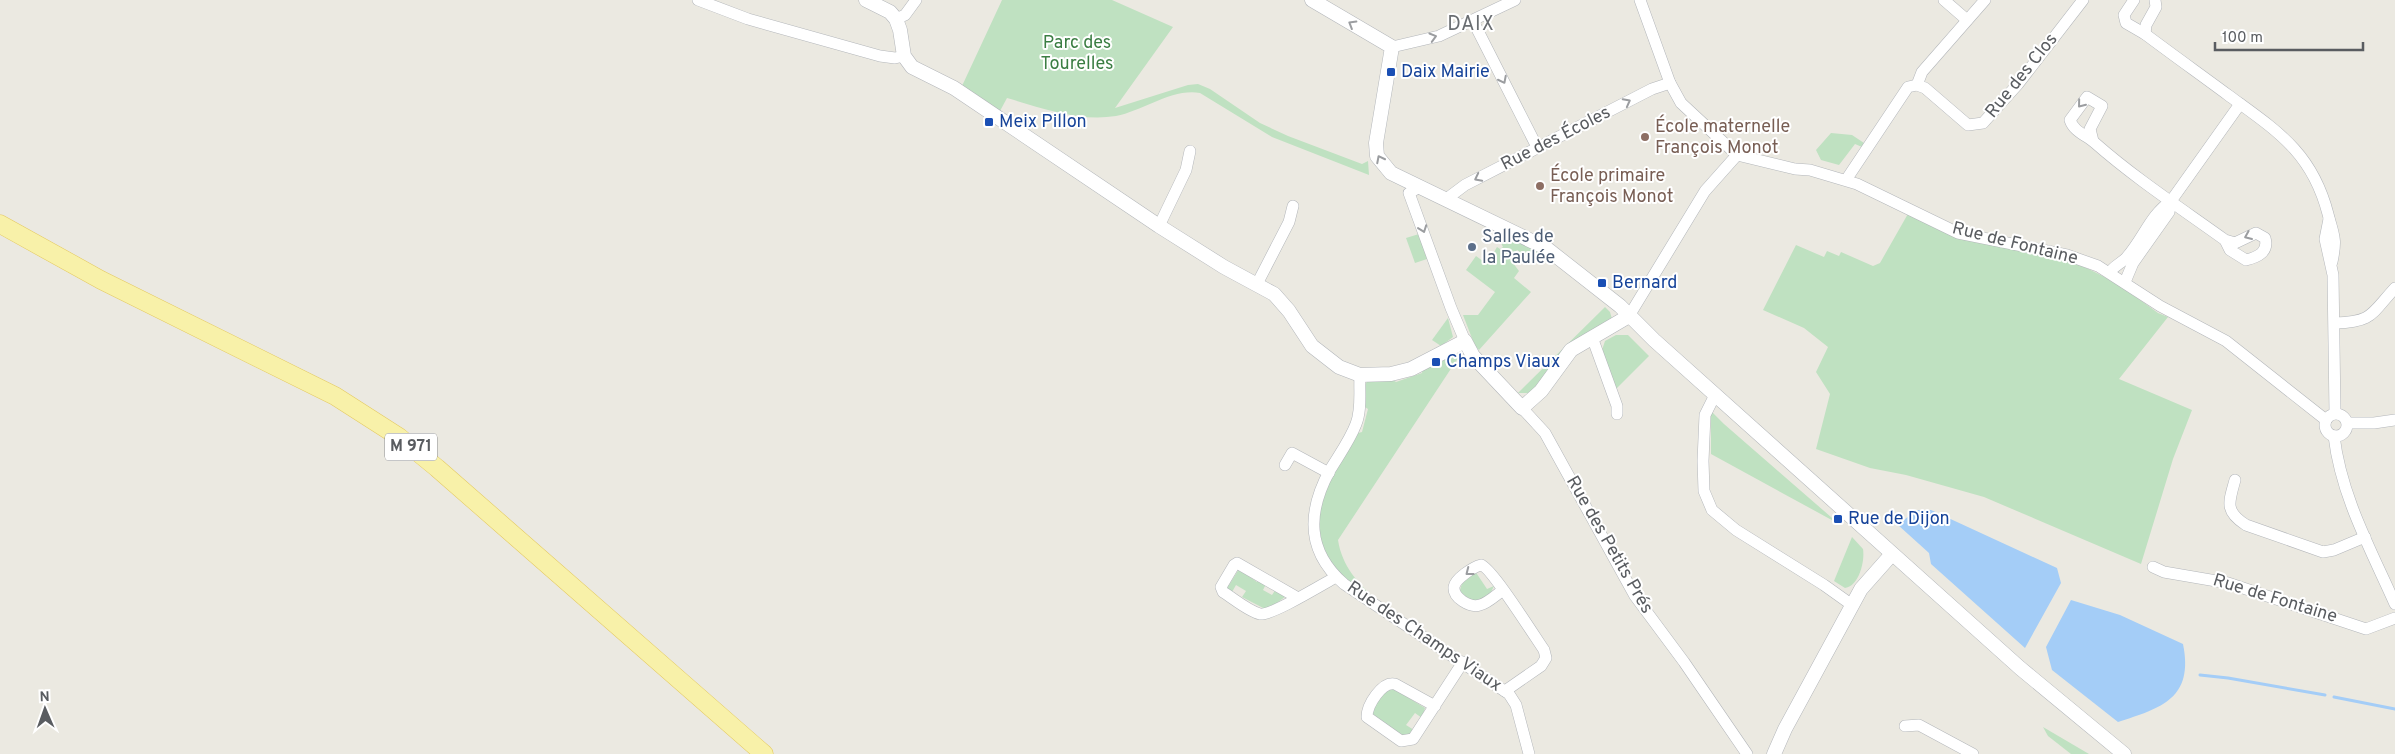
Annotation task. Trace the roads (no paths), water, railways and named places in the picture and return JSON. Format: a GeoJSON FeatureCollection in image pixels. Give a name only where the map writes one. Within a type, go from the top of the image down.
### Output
{"type":"FeatureCollection","features":[{"type":"Feature","properties":{"kind":"main road","name":"M 971"},"geometry":{"type":"LineString","coordinates":[[0,224],[101,280],[335,396],[379,423],[437,468],[764,754]]}},
{"type":"Feature","properties":{"kind":"street"},"geometry":{"type":"LineString","coordinates":[[698,0],[748,19],[880,56],[895,58],[904,56]]}},
{"type":"Feature","properties":{"kind":"street"},"geometry":{"type":"LineString","coordinates":[[866,0],[890,12],[896,19],[900,30],[904,56],[916,70],[954,88],[1158,226],[1224,267],[1274,294],[1284,304],[1305,338],[1320,354],[1339,367],[1360,375],[1391,374],[1406,370],[1465,341],[1451,308],[1410,193],[1418,188]]}},
{"type":"Feature","properties":{"kind":"street"},"geometry":{"type":"LineString","coordinates":[[896,19],[905,15],[916,0]]}},
{"type":"Feature","properties":{"kind":"street"},"geometry":{"type":"LineString","coordinates":[[1312,0],[1392,48],[1439,36],[1515,0]]}},
{"type":"Feature","properties":{"kind":"street","name":"Rue de Fontaine"},"geometry":{"type":"LineString","coordinates":[[1640,0],[1670,83],[1681,103],[1737,155],[1795,169],[1810,170],[1846,180],[1901,204],[1958,233],[2067,255],[2110,272],[2160,306],[2226,341],[2326,420]]}},
{"type":"Feature","properties":{"kind":"street"},"geometry":{"type":"LineString","coordinates":[[1944,0],[1967,20]]}},
{"type":"Feature","properties":{"kind":"street"},"geometry":{"type":"LineString","coordinates":[[1846,180],[1904,90],[1917,85],[1922,72],[1985,0]]}},
{"type":"Feature","properties":{"kind":"street","name":"Rue des Clos"},"geometry":{"type":"LineString","coordinates":[[1917,85],[1926,88],[1963,122],[1972,126],[1983,123],[2018,84],[2082,0]]}},
{"type":"Feature","properties":{"kind":"street"},"geometry":{"type":"LineString","coordinates":[[2134,0],[2125,13],[2124,20],[2276,129],[2296,150],[2316,181],[2329,219],[2326,240],[2332,262],[2336,413]]}},
{"type":"Feature","properties":{"kind":"street"},"geometry":{"type":"LineString","coordinates":[[2145,34],[2146,25],[2156,7],[2155,0]]}},
{"type":"Feature","properties":{"kind":"street"},"geometry":{"type":"LineString","coordinates":[[1473,21],[1537,147]]}},
{"type":"Feature","properties":{"kind":"street"},"geometry":{"type":"LineString","coordinates":[[1392,48],[1376,152],[1380,162],[1391,173],[1418,188],[1546,248],[1620,306],[1715,395],[1892,554],[2025,672],[2124,754]]}},
{"type":"Feature","properties":{"kind":"street","name":"Rue des Écoles"},"geometry":{"type":"LineString","coordinates":[[1447,202],[1449,197],[1465,184],[1652,90],[1670,83]]}},
{"type":"Feature","properties":{"kind":"street"},"geometry":{"type":"LineString","coordinates":[[2110,272],[2115,265],[2126,259],[2161,208],[2171,201],[2240,104]]}},
{"type":"Feature","properties":{"kind":"street"},"geometry":{"type":"LineString","coordinates":[[2093,141],[2111,157],[2226,240]]}},
{"type":"Feature","properties":{"kind":"street"},"geometry":{"type":"LineString","coordinates":[[1158,226],[1186,170],[1190,151]]}},
{"type":"Feature","properties":{"kind":"street"},"geometry":{"type":"LineString","coordinates":[[1522,408],[1541,391],[1570,350],[1629,316],[1705,191],[1737,155]]}},
{"type":"Feature","properties":{"kind":"street"},"geometry":{"type":"LineString","coordinates":[[2125,282],[2134,263],[2169,212],[2171,201]]}},
{"type":"Feature","properties":{"kind":"street"},"geometry":{"type":"LineString","coordinates":[[1258,284],[1289,222],[1293,206]]}},
{"type":"Feature","properties":{"kind":"street"},"geometry":{"type":"LineString","coordinates":[[2335,323],[2356,322],[2369,317],[2395,288]]}},
{"type":"Feature","properties":{"kind":"street"},"geometry":{"type":"LineString","coordinates":[[1592,337],[1617,406],[1616,414]]}},
{"type":"Feature","properties":{"kind":"street","name":"Rue des Petits Prés"},"geometry":{"type":"LineString","coordinates":[[1465,341],[1473,356],[1545,433],[1635,596],[1684,662],[1747,754]]}},
{"type":"Feature","properties":{"kind":"street","name":"Rue des Champs Viaux"},"geometry":{"type":"LineString","coordinates":[[1360,375],[1360,414],[1356,426],[1329,473],[1316,501],[1314,528],[1319,553],[1329,570],[1336,577],[1506,691],[1516,705],[1528,754]]}},
{"type":"Feature","properties":{"kind":"street"},"geometry":{"type":"LineString","coordinates":[[1715,395],[1705,415],[1703,461],[1704,491],[1712,510],[1736,530],[1824,585],[1852,605]]}},
{"type":"Feature","properties":{"kind":"street"},"geometry":{"type":"LineString","coordinates":[[2348,423],[2343,415],[2336,413],[2330,415],[2326,420],[2326,430],[2334,436],[2341,476],[2365,537],[2390,580],[2395,604]]}},
{"type":"Feature","properties":{"kind":"street"},"geometry":{"type":"LineString","coordinates":[[2348,423],[2374,423],[2395,420]]}},
{"type":"Feature","properties":{"kind":"street"},"geometry":{"type":"LineString","coordinates":[[2334,436],[2345,432],[2348,423]]}},
{"type":"Feature","properties":{"kind":"street"},"geometry":{"type":"LineString","coordinates":[[1285,465],[1292,452],[1329,473]]}},
{"type":"Feature","properties":{"kind":"street"},"geometry":{"type":"LineString","coordinates":[[2235,480],[2229,502],[2231,511],[2237,519],[2246,525],[2323,552],[2334,550],[2365,537]]}},
{"type":"Feature","properties":{"kind":"street"},"geometry":{"type":"LineString","coordinates":[[1774,754],[1782,735],[1865,582],[1892,554]]}},
{"type":"Feature","properties":{"kind":"street","name":"Rue des Champs Viaux"},"geometry":{"type":"LineString","coordinates":[[1298,598],[1237,563],[1221,587],[1223,592],[1261,614],[1298,598],[1336,577]]}},
{"type":"Feature","properties":{"kind":"street","name":"Rue de Fontaine"},"geometry":{"type":"LineString","coordinates":[[2154,566],[2164,572],[2228,583],[2366,629],[2395,618]]}},
{"type":"Feature","properties":{"kind":"street"},"geometry":{"type":"LineString","coordinates":[[1503,590],[1544,650],[1546,658],[1541,666],[1506,691]]}},
{"type":"Feature","properties":{"kind":"street"},"geometry":{"type":"LineString","coordinates":[[1434,706],[1392,683],[1383,686],[1368,710],[1367,717],[1401,741],[1413,739],[1463,662]]}},
{"type":"Feature","properties":{"kind":"street"},"geometry":{"type":"LineString","coordinates":[[1905,726],[1919,724],[1973,754]]}},
{"type":"Feature","properties":{"kind":"water"},"geometry":{"type":"Polygon","coordinates":[[[1916,510],[1931,510],[2057,568],[2061,583],[2025,648],[1931,564],[1929,553],[1898,525],[1916,510]]]}},
{"type":"Feature","properties":{"kind":"water"},"geometry":{"type":"Polygon","coordinates":[[[2071,600],[2120,615],[2183,644],[2184,677],[2179,689],[2171,698],[2148,712],[2118,722],[2052,670],[2046,647],[2071,600]]]}},
{"type":"Feature","properties":{"kind":"waterway"},"geometry":{"type":"LineString","coordinates":[[2200,675],[2325,695]]}},
{"type":"Feature","properties":{"kind":"waterway"},"geometry":{"type":"LineString","coordinates":[[2334,697],[2395,709]]}},
{"type":"Feature","properties":{"kind":"place","name":"Daix Mairie"},"geometry":{"type":"Point","coordinates":[1391,72]}},
{"type":"Feature","properties":{"kind":"place","name":"Meix Pillon"},"geometry":{"type":"Point","coordinates":[989,122]}},
{"type":"Feature","properties":{"kind":"place","name":"École maternelle François Monot"},"geometry":{"type":"Point","coordinates":[1645,137]}},
{"type":"Feature","properties":{"kind":"place","name":"École primaire François Monot"},"geometry":{"type":"Point","coordinates":[1540,186]}},
{"type":"Feature","properties":{"kind":"place","name":"Salles de la Paulée"},"geometry":{"type":"Point","coordinates":[1472,247]}},
{"type":"Feature","properties":{"kind":"place","name":"Bernard"},"geometry":{"type":"Point","coordinates":[1602,283]}},
{"type":"Feature","properties":{"kind":"place","name":"Champs Viaux"},"geometry":{"type":"Point","coordinates":[1436,362]}},
{"type":"Feature","properties":{"kind":"place","name":"Rue de Dijon"},"geometry":{"type":"Point","coordinates":[1838,519]}},
{"type":"Feature","properties":{"kind":"district","name":"DAIX"},"geometry":{"type":"Point","coordinates":[1471,25]}},
{"type":"Feature","properties":{"kind":"park label","name":"Parc des Tourelles"},"geometry":{"type":"Point","coordinates":[1077,53]}}]}
